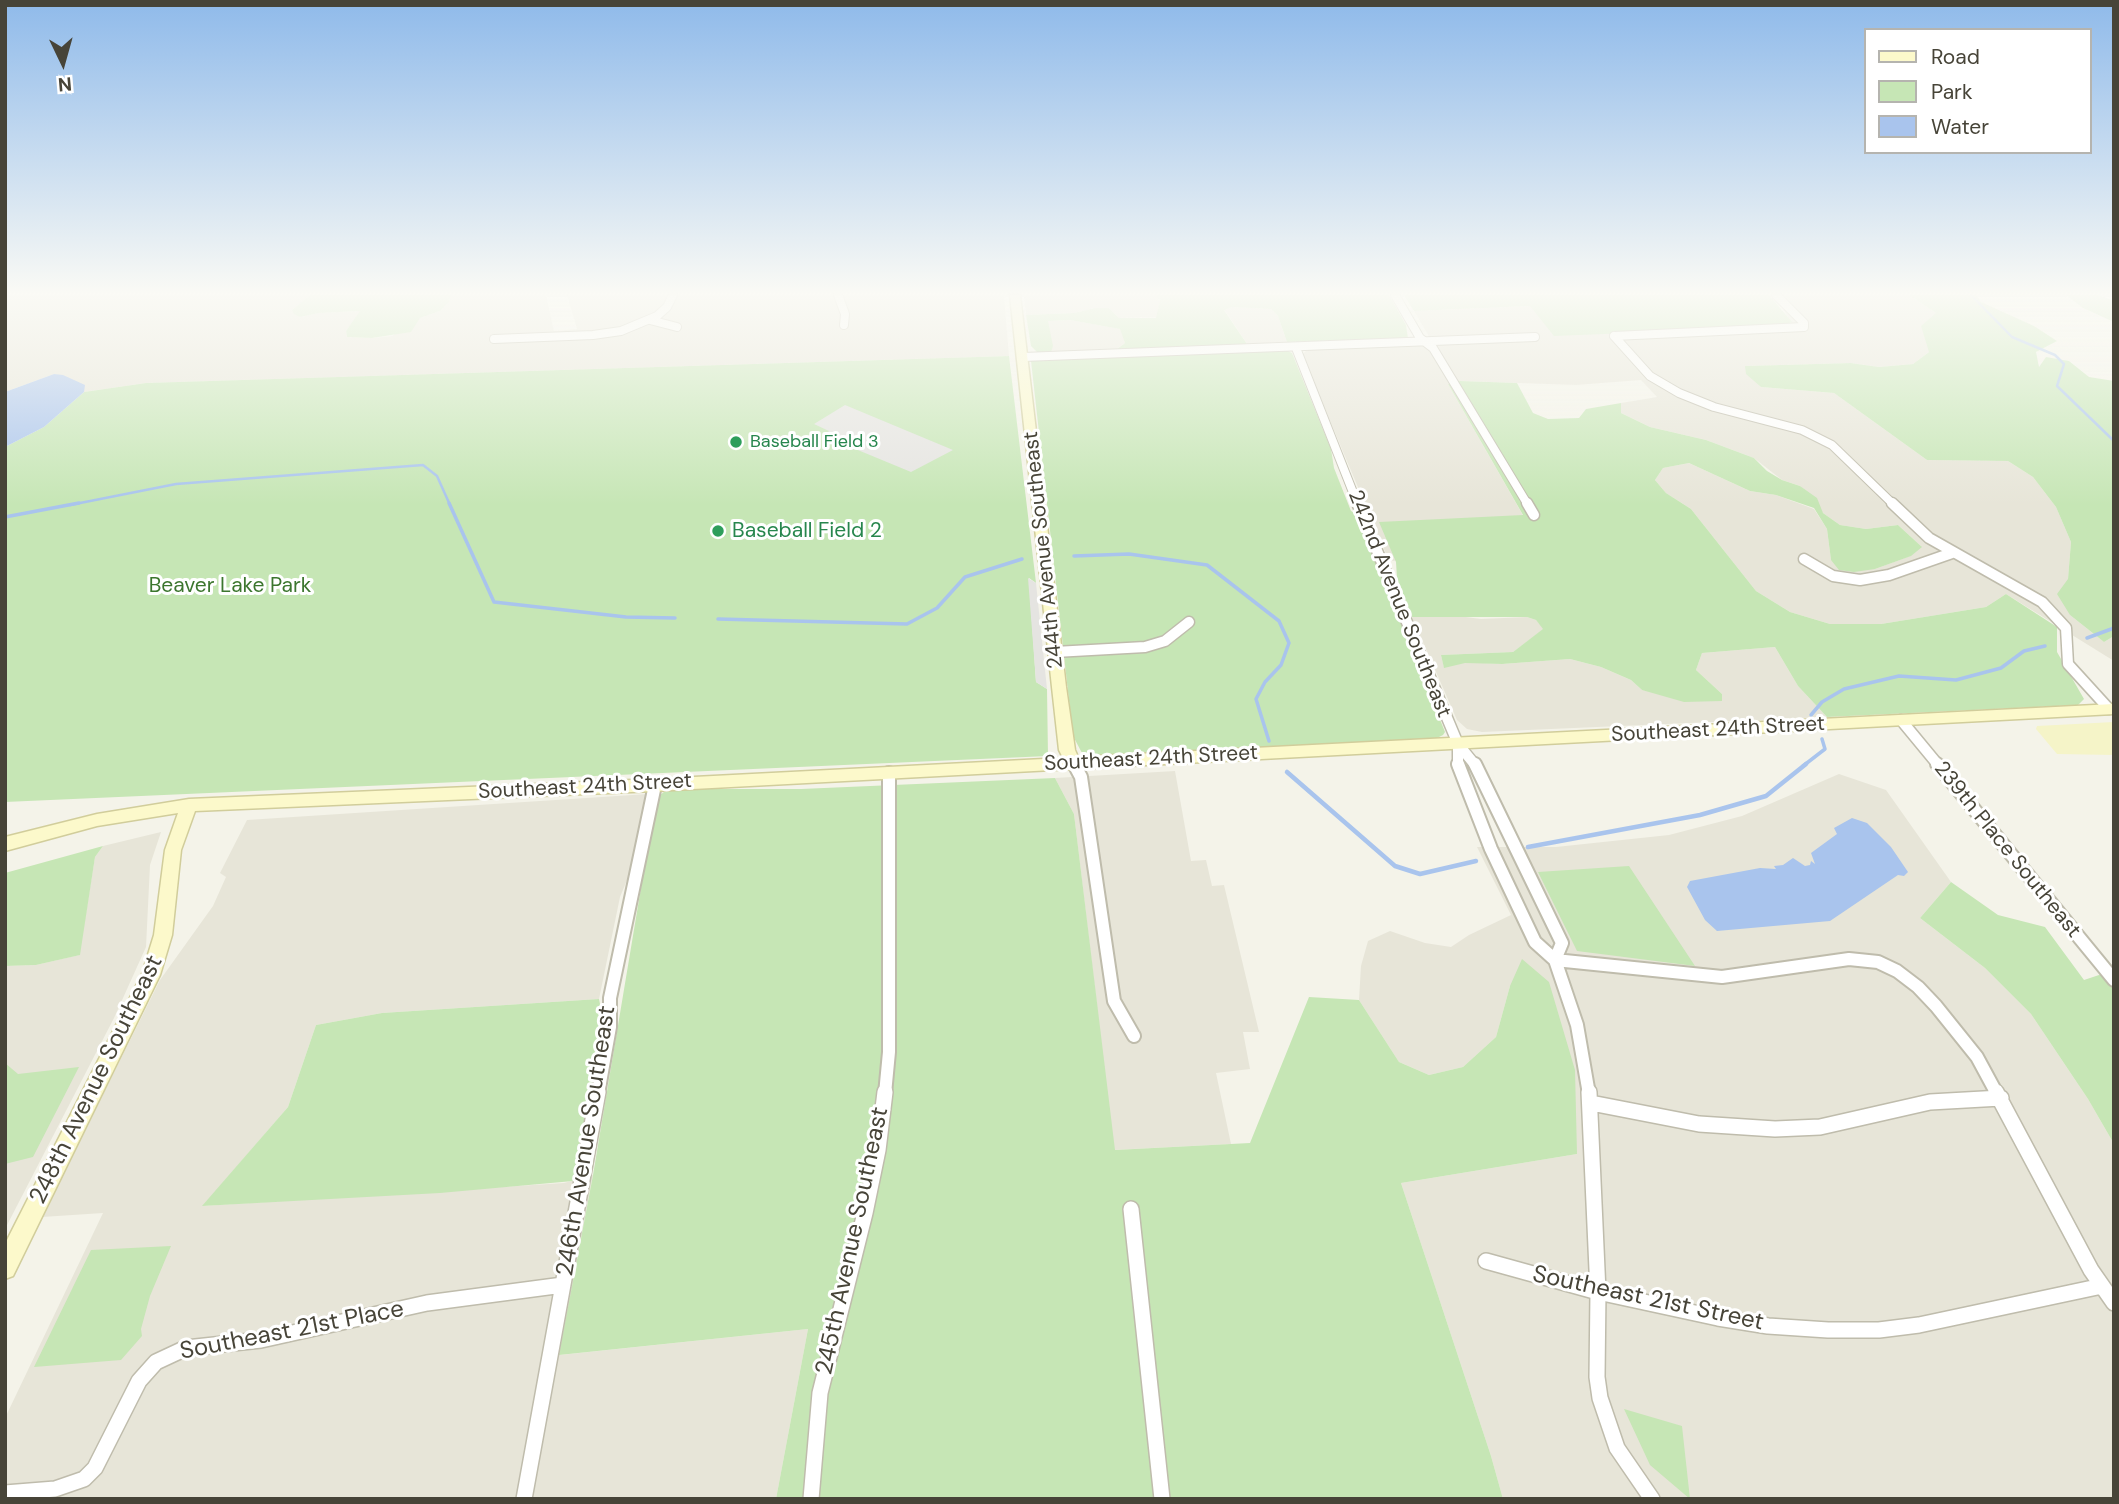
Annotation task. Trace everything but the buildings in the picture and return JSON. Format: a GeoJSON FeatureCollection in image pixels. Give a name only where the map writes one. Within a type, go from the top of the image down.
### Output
{"type":"FeatureCollection","features":[{"type":"Feature","properties":{"kind":"street","name":"244th Avenue Southeast"},"geometry":{"type":"LineString","coordinates":[[1024,365],[1067,750],[1073,763]]}},
{"type":"Feature","properties":{"kind":"street","name":"242nd Avenue Southeast"},"geometry":{"type":"LineString","coordinates":[[1303,365],[1458,744],[1476,766],[1562,943],[1555,960]]}},
{"type":"Feature","properties":{"kind":"street"},"geometry":{"type":"LineString","coordinates":[[1443,365],[1534,515]]}},
{"type":"Feature","properties":{"kind":"street"},"geometry":{"type":"LineString","coordinates":[[1639,365],[1679,393],[1714,407],[1802,430],[1845,454],[1920,530],[1952,553],[2026,592],[2052,609],[2066,628],[2068,664],[2111,709]]}},
{"type":"Feature","properties":{"kind":"street"},"geometry":{"type":"LineString","coordinates":[[1804,559],[1833,576],[1860,580],[1889,575],[1952,553]]}},
{"type":"Feature","properties":{"kind":"street"},"geometry":{"type":"LineString","coordinates":[[1055,652],[1144,647],[1165,641],[1189,622]]}},
{"type":"Feature","properties":{"kind":"street","name":"Southeast 24th Street"},"geometry":{"type":"LineString","coordinates":[[5,844],[97,820],[189,806],[655,785],[2111,709]]}},
{"type":"Feature","properties":{"kind":"street","name":"239th Place Southeast"},"geometry":{"type":"LineString","coordinates":[[1901,720],[2114,980]]}},
{"type":"Feature","properties":{"kind":"street","name":"242nd Avenue Southeast"},"geometry":{"type":"LineString","coordinates":[[1458,744],[1458,770],[1491,849],[1535,942],[1555,960],[1577,1025],[1591,1103],[1598,1292],[1597,1377],[1600,1398],[1617,1448],[1649,1498]]}},
{"type":"Feature","properties":{"kind":"street"},"geometry":{"type":"LineString","coordinates":[[1073,763],[1081,778],[1114,1001],[1134,1036]]}},
{"type":"Feature","properties":{"kind":"street","name":"245th Avenue Southeast"},"geometry":{"type":"LineString","coordinates":[[811,1499],[820,1394],[867,1201],[878,1150],[885,1093],[889,1052],[889,773]]}},
{"type":"Feature","properties":{"kind":"street","name":"246th Avenue Southeast"},"geometry":{"type":"LineString","coordinates":[[524,1499],[610,1027],[610,998],[655,785]]}},
{"type":"Feature","properties":{"kind":"street","name":"248th Avenue Southeast"},"geometry":{"type":"LineString","coordinates":[[5,1268],[151,975],[163,936],[173,850],[189,806]]}},
{"type":"Feature","properties":{"kind":"street"},"geometry":{"type":"LineString","coordinates":[[1555,960],[1722,977],[1849,960],[1878,962],[1897,971],[1919,987],[1977,1056],[2102,1286],[2114,1303]]}},
{"type":"Feature","properties":{"kind":"street"},"geometry":{"type":"LineString","coordinates":[[1591,1103],[1699,1124],[1775,1129],[1820,1127],[1930,1102],[2001,1098]]}},
{"type":"Feature","properties":{"kind":"street"},"geometry":{"type":"LineString","coordinates":[[1131,1209],[1162,1499]]}},
{"type":"Feature","properties":{"kind":"street","name":"Southeast 21st Street"},"geometry":{"type":"LineString","coordinates":[[1486,1261],[1598,1292],[1768,1326],[1879,1330],[1919,1325],[2102,1286]]}},
{"type":"Feature","properties":{"kind":"street","name":"Southeast 21st Place"},"geometry":{"type":"LineString","coordinates":[[5,1493],[55,1489],[85,1479],[95,1468],[139,1381],[156,1362],[186,1348],[261,1340],[428,1303],[563,1285]]}},
{"type":"Feature","properties":{"kind":"shaded area"},"geometry":{"type":"Polygon","coordinates":[[[5,365],[715,365],[146,383],[84,392],[84,385],[54,374],[5,392],[5,365]]]}},
{"type":"Feature","properties":{"kind":"shaded area"},"geometry":{"type":"Polygon","coordinates":[[[1307,365],[1774,365],[1745,366],[1761,387],[1834,393],[1927,460],[2008,461],[2033,477],[2056,507],[2071,542],[2068,579],[2070,615],[2104,642],[2114,636],[2114,661],[2006,594],[1986,607],[1881,624],[1830,624],[1790,612],[1756,591],[1691,509],[1666,493],[1655,480],[1663,468],[1689,463],[1750,491],[1776,495],[1814,509],[1827,529],[1831,560],[1875,569],[1910,556],[1921,546],[1898,525],[1866,529],[1840,525],[1823,513],[1800,486],[1782,480],[1754,458],[1706,440],[1650,427],[1621,413],[1621,403],[1657,397],[1641,380],[1576,385],[1460,381],[1448,384],[1545,554],[1389,561],[1307,365]]]}},
{"type":"Feature","properties":{"kind":"shaded area"},"geometry":{"type":"Polygon","coordinates":[[[845,405],[953,450],[911,472],[824,436],[829,431],[814,424],[845,405]]]}},
{"type":"Feature","properties":{"kind":"shaded area"},"geometry":{"type":"Polygon","coordinates":[[[1028,578],[1036,583],[1047,689],[1036,682],[1028,578]]]}},
{"type":"Feature","properties":{"kind":"shaded area"},"geometry":{"type":"Polygon","coordinates":[[[1458,616],[1481,619],[1527,617],[1536,620],[1544,629],[1513,652],[1441,655],[1444,667],[1465,662],[1502,664],[1570,659],[1601,667],[1631,680],[1642,690],[1722,694],[1696,670],[1702,653],[1775,647],[1798,686],[1827,717],[1482,732],[1467,729],[1457,720],[1412,617],[1458,616]]]}},
{"type":"Feature","properties":{"kind":"shaded area"},"geometry":{"type":"Polygon","coordinates":[[[1175,771],[1191,861],[1206,860],[1212,886],[1224,885],[1259,1032],[1243,1032],[1250,1069],[1216,1073],[1231,1144],[1114,1150],[1074,814],[1055,778],[1175,771]]]}},
{"type":"Feature","properties":{"kind":"shaded area"},"geometry":{"type":"Polygon","coordinates":[[[1839,774],[1886,790],[1951,882],[1920,918],[1985,968],[2031,1014],[2088,1099],[2114,1144],[2114,1499],[1503,1499],[1401,1183],[1577,1154],[1510,986],[1496,1037],[1463,1067],[1429,1075],[1399,1062],[1359,1000],[1361,966],[1368,941],[1390,931],[1425,943],[1451,947],[1469,935],[1511,915],[1477,847],[1556,847],[1669,835],[1742,816],[1839,774]]]}},
{"type":"Feature","properties":{"kind":"shaded area"},"geometry":{"type":"Polygon","coordinates":[[[648,794],[632,868],[620,897],[599,999],[382,1013],[316,1025],[288,1107],[203,1206],[564,1183],[593,1175],[560,1355],[808,1329],[776,1499],[5,1499],[5,1418],[103,1213],[42,1217],[160,980],[213,906],[226,877],[220,873],[247,820],[648,794]]]}},
{"type":"Feature","properties":{"kind":"shaded area"},"geometry":{"type":"Polygon","coordinates":[[[161,832],[150,865],[146,947],[114,1018],[5,1229],[5,966],[36,965],[79,955],[95,857],[103,846],[161,832]]]}},
{"type":"Feature","properties":{"kind":"green space","name":"Beaver Lake Park"},"geometry":{"type":"Polygon","coordinates":[[[715,365],[1010,365],[1036,583],[1029,578],[1036,682],[1047,689],[1048,756],[5,802],[5,447],[44,427],[84,392],[146,383],[715,365]]]}},
{"type":"Feature","properties":{"kind":"green space"},"geometry":{"type":"Polygon","coordinates":[[[1031,365],[1297,365],[1331,449],[1334,468],[1351,511],[1358,515],[1445,732],[1435,739],[1092,756],[1082,753],[1073,736],[1031,365]]]}},
{"type":"Feature","properties":{"kind":"green space"},"geometry":{"type":"Polygon","coordinates":[[[2074,365],[2089,377],[2114,381],[2114,636],[2104,642],[2070,615],[2057,594],[2068,579],[2071,542],[2056,507],[2033,477],[2008,461],[1927,460],[1834,393],[1761,387],[1746,374],[1745,366],[2074,365]]]}},
{"type":"Feature","properties":{"kind":"green space"},"geometry":{"type":"Polygon","coordinates":[[[1460,381],[1517,383],[1533,413],[1548,419],[1579,418],[1586,409],[1621,403],[1621,413],[1650,427],[1706,440],[1754,458],[1767,471],[1800,486],[1817,498],[1823,513],[1840,525],[1866,529],[1898,525],[1922,547],[1911,556],[1875,569],[1854,572],[1839,570],[1831,560],[1827,529],[1814,508],[1776,495],[1750,491],[1689,463],[1663,468],[1655,480],[1666,493],[1691,509],[1756,591],[1790,612],[1830,624],[1881,624],[1986,607],[2006,594],[2057,627],[2057,652],[2084,699],[2078,705],[1827,717],[1798,686],[1775,647],[1702,653],[1696,670],[1722,694],[1722,701],[1684,702],[1642,690],[1631,680],[1601,667],[1570,659],[1502,664],[1465,663],[1444,668],[1441,655],[1513,652],[1543,629],[1536,620],[1527,617],[1412,617],[1397,578],[1396,562],[1379,522],[1523,515],[1448,384],[1460,381]]]}},
{"type":"Feature","properties":{"kind":"green space"},"geometry":{"type":"Polygon","coordinates":[[[1055,778],[1074,814],[1115,1150],[1250,1143],[1309,997],[1359,1000],[1399,1062],[1429,1075],[1463,1067],[1496,1037],[1510,986],[1522,959],[1549,982],[1575,1070],[1577,1154],[1401,1183],[1503,1499],[776,1499],[808,1329],[559,1355],[593,1175],[656,798],[673,789],[801,789],[1055,778]]]}},
{"type":"Feature","properties":{"kind":"green space"},"geometry":{"type":"Polygon","coordinates":[[[103,846],[95,857],[80,955],[36,965],[5,966],[5,873],[103,846]]]}},
{"type":"Feature","properties":{"kind":"green space"},"geometry":{"type":"Polygon","coordinates":[[[1629,866],[1695,966],[1577,951],[1538,872],[1629,866]]]}},
{"type":"Feature","properties":{"kind":"green space"},"geometry":{"type":"Polygon","coordinates":[[[1951,882],[1998,915],[2045,927],[2084,980],[2114,970],[2114,1144],[2088,1099],[2031,1014],[1985,968],[1920,918],[1951,882]]]}},
{"type":"Feature","properties":{"kind":"green space"},"geometry":{"type":"Polygon","coordinates":[[[599,999],[604,1024],[573,1181],[440,1193],[202,1206],[288,1107],[316,1025],[382,1013],[599,999]]]}},
{"type":"Feature","properties":{"kind":"green space"},"geometry":{"type":"Polygon","coordinates":[[[5,1063],[18,1074],[79,1067],[33,1157],[5,1164],[5,1063]]]}},
{"type":"Feature","properties":{"kind":"green space"},"geometry":{"type":"Polygon","coordinates":[[[171,1246],[150,1296],[141,1329],[142,1336],[121,1360],[34,1367],[91,1250],[171,1246]]]}},
{"type":"Feature","properties":{"kind":"green space"},"geometry":{"type":"Polygon","coordinates":[[[1624,1409],[1682,1426],[1690,1499],[1650,1465],[1624,1409]]]}},
{"type":"Feature","properties":{"kind":"sand"},"geometry":{"type":"Polygon","coordinates":[[[2114,722],[2114,755],[2057,754],[2036,729],[2037,726],[2114,722]]]}},
{"type":"Feature","properties":{"kind":"water"},"geometry":{"type":"Polygon","coordinates":[[[54,374],[85,385],[84,392],[44,427],[5,447],[5,392],[54,374]]]}},
{"type":"Feature","properties":{"kind":"water"},"geometry":{"type":"Polygon","coordinates":[[[1852,818],[1867,823],[1891,847],[1908,872],[1904,876],[1898,875],[1830,921],[1717,931],[1705,920],[1687,887],[1690,881],[1760,868],[1776,869],[1774,866],[1783,865],[1793,858],[1805,866],[1810,865],[1811,861],[1815,864],[1811,853],[1837,834],[1834,828],[1852,818]]]}},
{"type":"Feature","properties":{"kind":"waterway"},"geometry":{"type":"LineString","coordinates":[[2064,365],[2057,386],[2114,441]]}},
{"type":"Feature","properties":{"kind":"waterway"},"geometry":{"type":"LineString","coordinates":[[70,505],[176,484],[423,465],[437,476],[450,505]]}},
{"type":"Feature","properties":{"kind":"waterway"},"geometry":{"type":"LineString","coordinates":[[5,517],[79,503]]}},
{"type":"Feature","properties":{"kind":"waterway"},"geometry":{"type":"LineString","coordinates":[[449,503],[494,602],[626,617],[675,618]]}},
{"type":"Feature","properties":{"kind":"waterway"},"geometry":{"type":"LineString","coordinates":[[1074,556],[1129,554],[1207,565],[1279,621],[1289,643],[1281,665],[1265,682],[1256,699],[1269,741]]}},
{"type":"Feature","properties":{"kind":"waterway"},"geometry":{"type":"LineString","coordinates":[[718,619],[907,624],[937,608],[965,577],[1022,559]]}},
{"type":"Feature","properties":{"kind":"waterway"},"geometry":{"type":"LineString","coordinates":[[2087,638],[2114,628]]}},
{"type":"Feature","properties":{"kind":"waterway"},"geometry":{"type":"LineString","coordinates":[[1811,715],[1822,702],[1844,689],[1899,676],[1956,680],[2001,668],[2024,651],[2045,646]]}},
{"type":"Feature","properties":{"kind":"waterway"},"geometry":{"type":"LineString","coordinates":[[1803,766],[1825,749],[1822,739]]}},
{"type":"Feature","properties":{"kind":"waterway"},"geometry":{"type":"LineString","coordinates":[[1528,847],[1700,815],[1766,796],[1806,764]]}},
{"type":"Feature","properties":{"kind":"waterway"},"geometry":{"type":"LineString","coordinates":[[1287,772],[1395,866],[1420,874],[1476,861]]}},
{"type":"Feature","properties":{"kind":"place","name":"Baseball Field 3"},"geometry":{"type":"Point","coordinates":[736,442]}},
{"type":"Feature","properties":{"kind":"place","name":"Baseball Field 2"},"geometry":{"type":"Point","coordinates":[718,531]}}]}
